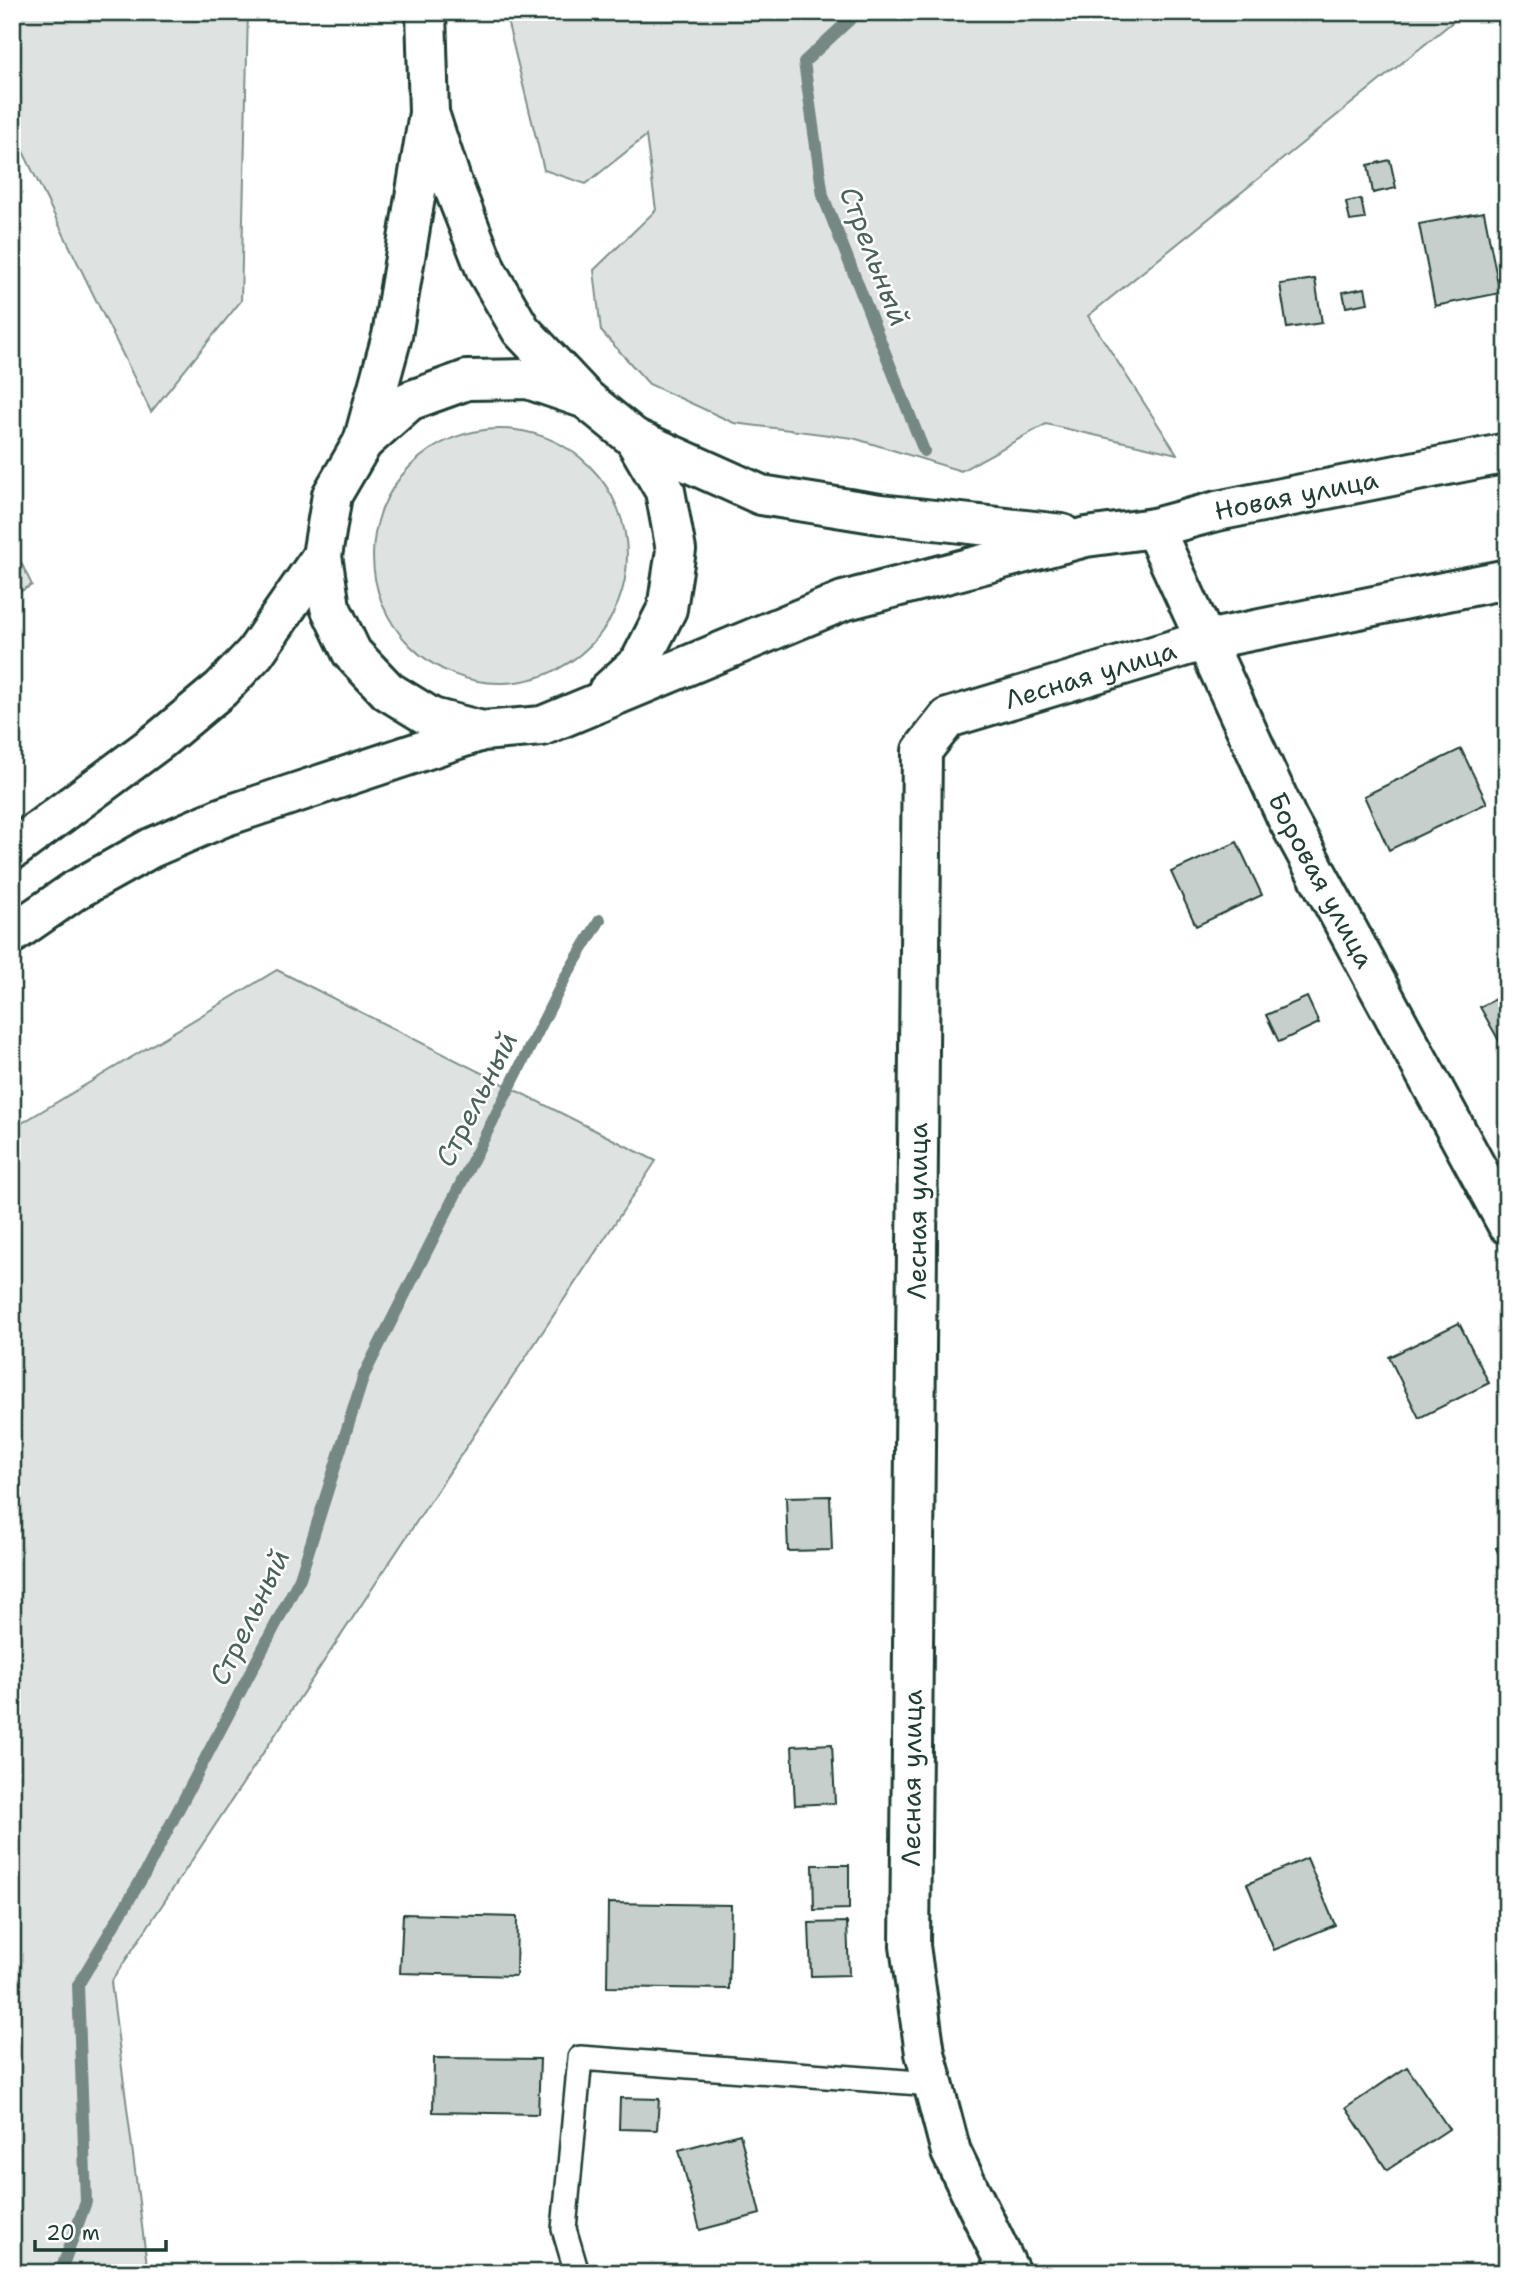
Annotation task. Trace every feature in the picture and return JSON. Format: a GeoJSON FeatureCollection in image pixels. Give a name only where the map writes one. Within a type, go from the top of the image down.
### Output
{"type":"FeatureCollection","features":[{"type":"Feature","properties":{"kind":"main road"},"geometry":{"type":"LineString","coordinates":[[426,12],[429,113],[392,336],[363,442],[332,495],[322,556],[330,607],[352,653],[361,663],[387,691],[432,718],[482,731]]}},
{"type":"Feature","properties":{"kind":"main road"},"geometry":{"type":"LineString","coordinates":[[429,113],[452,183],[486,270],[521,330],[586,399],[634,438],[761,495],[880,514],[1086,537]]}},
{"type":"Feature","properties":{"kind":"main road"},"geometry":{"type":"LineString","coordinates":[[363,442],[409,401],[467,380],[528,379],[586,399]]}},
{"type":"Feature","properties":{"kind":"main road"},"geometry":{"type":"LineString","coordinates":[[593,704],[640,662],[667,609],[677,550],[665,491],[634,438]]}},
{"type":"Feature","properties":{"kind":"main road","name":"Новая улица"},"geometry":{"type":"LineString","coordinates":[[1086,537],[1154,528],[1217,511],[1507,453]]}},
{"type":"Feature","properties":{"kind":"main road","name":"Боровая улица"},"geometry":{"type":"LineString","coordinates":[[1154,528],[1287,818],[1507,1224]]}},
{"type":"Feature","properties":{"kind":"main road"},"geometry":{"type":"LineString","coordinates":[[12,934],[74,891],[151,848],[223,817],[482,731],[542,726],[843,601],[1086,537]]}},
{"type":"Feature","properties":{"kind":"main road"},"geometry":{"type":"LineString","coordinates":[[12,850],[160,740],[221,688],[255,653],[322,556]]}},
{"type":"Feature","properties":{"kind":"main road","name":"Лесная улица"},"geometry":{"type":"LineString","coordinates":[[1010,2273],[951,2152],[925,2053],[910,1946],[922,751],[948,718],[1206,640],[1507,579]]}},
{"type":"Feature","properties":{"kind":"lane"},"geometry":{"type":"LineString","coordinates":[[577,2273],[564,2230],[580,2058],[933,2084]]}},
{"type":"Feature","properties":{"kind":"shaded area"},"geometry":{"type":"Polygon","coordinates":[[[12,12],[248,12],[241,301],[151,412],[12,129],[12,12]]]}},
{"type":"Feature","properties":{"kind":"shaded area"},"geometry":{"type":"Polygon","coordinates":[[[505,12],[1465,12],[1088,316],[1177,454],[1046,424],[961,471],[853,438],[734,423],[649,384],[601,331],[594,270],[656,210],[646,136],[586,184],[544,170],[505,12]]]}},
{"type":"Feature","properties":{"kind":"shaded area"},"geometry":{"type":"Polygon","coordinates":[[[500,429],[525,432],[548,439],[560,444],[590,466],[612,496],[617,508],[624,531],[627,556],[624,581],[617,604],[612,616],[590,646],[560,668],[548,673],[525,680],[500,683],[475,680],[452,673],[440,668],[410,646],[388,616],[383,604],[376,581],[373,556],[376,531],[383,508],[388,496],[410,466],[440,444],[452,439],[475,432],[500,429]]]}},
{"type":"Feature","properties":{"kind":"shaded area"},"geometry":{"type":"Polygon","coordinates":[[[12,544],[32,585],[12,596],[12,544]]]}},
{"type":"Feature","properties":{"kind":"shaded area"},"geometry":{"type":"Polygon","coordinates":[[[277,970],[656,1161],[111,1982],[148,2273],[12,2273],[12,1129],[277,970]]]}},
{"type":"Feature","properties":{"kind":"building"},"geometry":{"type":"Polygon","coordinates":[[[1390,160],[1396,188],[1373,193],[1368,165],[1390,160]]]}},
{"type":"Feature","properties":{"kind":"building"},"geometry":{"type":"Polygon","coordinates":[[[1361,199],[1365,219],[1350,221],[1346,202],[1361,199]]]}},
{"type":"Feature","properties":{"kind":"building"},"geometry":{"type":"Polygon","coordinates":[[[1484,212],[1500,293],[1435,306],[1419,224],[1484,212]]]}},
{"type":"Feature","properties":{"kind":"building"},"geometry":{"type":"Polygon","coordinates":[[[1315,279],[1322,323],[1287,328],[1280,284],[1315,279]]]}},
{"type":"Feature","properties":{"kind":"building"},"geometry":{"type":"Polygon","coordinates":[[[1365,288],[1368,303],[1346,307],[1343,292],[1365,288]]]}},
{"type":"Feature","properties":{"kind":"building"},"geometry":{"type":"Polygon","coordinates":[[[1461,749],[1487,803],[1389,850],[1364,796],[1461,749]]]}},
{"type":"Feature","properties":{"kind":"building"},"geometry":{"type":"Polygon","coordinates":[[[1237,842],[1262,895],[1196,926],[1171,872],[1237,842]]]}},
{"type":"Feature","properties":{"kind":"building"},"geometry":{"type":"Polygon","coordinates":[[[1507,993],[1507,1055],[1480,1007],[1507,993]]]}},
{"type":"Feature","properties":{"kind":"building"},"geometry":{"type":"Polygon","coordinates":[[[1307,997],[1319,1023],[1279,1042],[1266,1015],[1307,997]]]}},
{"type":"Feature","properties":{"kind":"building"},"geometry":{"type":"Polygon","coordinates":[[[1459,1323],[1489,1383],[1419,1418],[1389,1357],[1459,1323]]]}},
{"type":"Feature","properties":{"kind":"building"},"geometry":{"type":"Polygon","coordinates":[[[830,1496],[832,1550],[788,1551],[786,1497],[830,1496]]]}},
{"type":"Feature","properties":{"kind":"building"},"geometry":{"type":"Polygon","coordinates":[[[1507,1543],[1507,1571],[1496,1548],[1507,1543]]]}},
{"type":"Feature","properties":{"kind":"building"},"geometry":{"type":"Polygon","coordinates":[[[832,1744],[835,1803],[795,1805],[792,1746],[832,1744]]]}},
{"type":"Feature","properties":{"kind":"building"},"geometry":{"type":"Polygon","coordinates":[[[1307,1858],[1335,1925],[1274,1950],[1247,1884],[1307,1858]]]}},
{"type":"Feature","properties":{"kind":"building"},"geometry":{"type":"Polygon","coordinates":[[[813,1865],[849,1865],[849,1909],[814,1910],[813,1865]]]}},
{"type":"Feature","properties":{"kind":"building"},"geometry":{"type":"Polygon","coordinates":[[[608,1903],[731,1905],[729,1989],[607,1987],[608,1903]]]}},
{"type":"Feature","properties":{"kind":"building"},"geometry":{"type":"Polygon","coordinates":[[[403,1914],[517,1917],[516,1976],[400,1973],[403,1914]]]}},
{"type":"Feature","properties":{"kind":"building"},"geometry":{"type":"Polygon","coordinates":[[[847,1922],[849,1975],[811,1976],[809,1923],[847,1922]]]}},
{"type":"Feature","properties":{"kind":"building"},"geometry":{"type":"Polygon","coordinates":[[[434,2058],[540,2059],[538,2114],[433,2112],[434,2058]]]}},
{"type":"Feature","properties":{"kind":"building"},"geometry":{"type":"Polygon","coordinates":[[[1407,2067],[1449,2129],[1387,2170],[1346,2108],[1407,2067]]]}},
{"type":"Feature","properties":{"kind":"building"},"geometry":{"type":"Polygon","coordinates":[[[620,2098],[659,2099],[657,2130],[619,2129],[620,2098]]]}},
{"type":"Feature","properties":{"kind":"building"},"geometry":{"type":"Polygon","coordinates":[[[740,2134],[760,2214],[700,2230],[679,2150],[740,2134]]]}},
{"type":"Feature","properties":{"kind":"waterway","name":"Стрельный"},"geometry":{"type":"LineString","coordinates":[[858,12],[804,62],[823,196],[924,451]]}},
{"type":"Feature","properties":{"kind":"waterway","name":"Стрельный"},"geometry":{"type":"LineString","coordinates":[[60,2273],[86,2202],[78,1985],[144,1875],[300,1578],[364,1375],[566,976],[600,920]]}}]}
